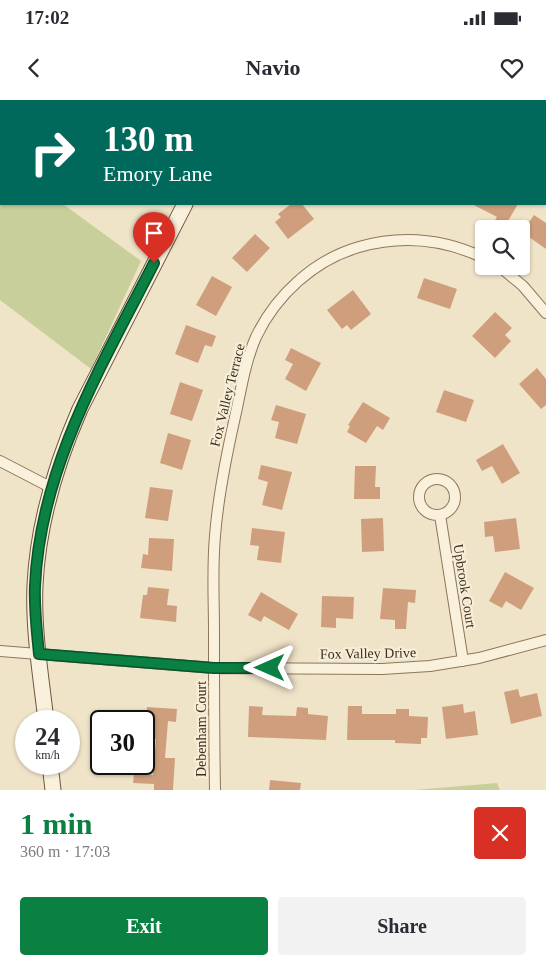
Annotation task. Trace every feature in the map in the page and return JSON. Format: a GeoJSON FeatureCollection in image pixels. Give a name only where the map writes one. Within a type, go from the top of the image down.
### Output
{"type":"FeatureCollection","features":[{"type":"Feature","properties":{"kind":"street"},"geometry":{"type":"LineString","coordinates":[[45,710],[35,585],[42,528],[52,488],[67,441],[80,409],[183,205]]}},
{"type":"Feature","properties":{"kind":"street","name":"Fox Valley Terrace"},"geometry":{"type":"LineString","coordinates":[[214,668],[214,548],[220,490],[243,378],[256,337],[265,320],[287,292],[316,267],[339,255],[371,244],[410,240],[431,241],[475,254]]}},
{"type":"Feature","properties":{"kind":"street"},"geometry":{"type":"LineString","coordinates":[[510,275],[523,286],[546,313]]}},
{"type":"Feature","properties":{"kind":"street"},"geometry":{"type":"LineString","coordinates":[[0,461],[52,488]]}},
{"type":"Feature","properties":{"kind":"street","name":"Upbrook Court"},"geometry":{"type":"LineString","coordinates":[[440,515],[463,661]]}},
{"type":"Feature","properties":{"kind":"street","name":"Fox Valley Drive"},"geometry":{"type":"LineString","coordinates":[[0,651],[214,668],[382,669],[430,666],[463,661],[504,653],[546,640]]}},
{"type":"Feature","properties":{"kind":"street","name":"Debenham Court"},"geometry":{"type":"LineString","coordinates":[[214,668],[215,790]]}},
{"type":"Feature","properties":{"kind":"street"},"geometry":{"type":"LineString","coordinates":[[51,775],[53,790]]}},
{"type":"Feature","properties":{"kind":"green space"},"geometry":{"type":"Polygon","coordinates":[[[0,205],[64,205],[141,261],[91,369],[0,300],[0,205]]]}},
{"type":"Feature","properties":{"kind":"green space"},"geometry":{"type":"Polygon","coordinates":[[[497,783],[500,790],[414,790],[497,783]]]}},
{"type":"Feature","properties":{"kind":"building"},"geometry":{"type":"Polygon","coordinates":[[[290,205],[303,205],[314,219],[288,239],[275,222],[281,217],[278,214],[290,205]]]}},
{"type":"Feature","properties":{"kind":"building"},"geometry":{"type":"Polygon","coordinates":[[[474,205],[517,205],[509,220],[495,220],[497,217],[474,205]]]}},
{"type":"Feature","properties":{"kind":"building"},"geometry":{"type":"Polygon","coordinates":[[[534,215],[546,223],[546,249],[530,238],[530,221],[534,215]]]}},
{"type":"Feature","properties":{"kind":"building"},"geometry":{"type":"Polygon","coordinates":[[[255,234],[270,248],[247,272],[232,258],[255,234]]]}},
{"type":"Feature","properties":{"kind":"building"},"geometry":{"type":"Polygon","coordinates":[[[212,276],[232,287],[216,316],[196,305],[212,276]]]}},
{"type":"Feature","properties":{"kind":"building"},"geometry":{"type":"Polygon","coordinates":[[[424,278],[457,289],[450,309],[417,298],[424,278]]]}},
{"type":"Feature","properties":{"kind":"building"},"geometry":{"type":"Polygon","coordinates":[[[353,290],[371,314],[351,330],[347,325],[342,329],[327,310],[353,290]]]}},
{"type":"Feature","properties":{"kind":"building"},"geometry":{"type":"Polygon","coordinates":[[[495,312],[512,328],[505,335],[511,341],[495,358],[472,336],[495,312]]]}},
{"type":"Feature","properties":{"kind":"building"},"geometry":{"type":"Polygon","coordinates":[[[186,325],[216,336],[212,347],[205,345],[198,363],[175,354],[186,325]]]}},
{"type":"Feature","properties":{"kind":"building"},"geometry":{"type":"Polygon","coordinates":[[[291,348],[321,363],[306,391],[285,379],[293,364],[285,360],[291,348]]]}},
{"type":"Feature","properties":{"kind":"building"},"geometry":{"type":"Polygon","coordinates":[[[537,368],[546,379],[546,405],[541,409],[519,384],[537,368]]]}},
{"type":"Feature","properties":{"kind":"building"},"geometry":{"type":"Polygon","coordinates":[[[180,382],[203,390],[192,421],[170,414],[180,382]]]}},
{"type":"Feature","properties":{"kind":"building"},"geometry":{"type":"Polygon","coordinates":[[[444,390],[474,400],[466,422],[436,412],[444,390]]]}},
{"type":"Feature","properties":{"kind":"building"},"geometry":{"type":"Polygon","coordinates":[[[363,402],[390,418],[383,430],[377,426],[366,443],[347,432],[350,426],[348,425],[363,402]]]}},
{"type":"Feature","properties":{"kind":"building"},"geometry":{"type":"Polygon","coordinates":[[[276,405],[306,414],[297,444],[275,438],[279,422],[271,420],[276,405]]]}},
{"type":"Feature","properties":{"kind":"building"},"geometry":{"type":"Polygon","coordinates":[[[168,433],[191,440],[182,470],[160,463],[168,433]]]}},
{"type":"Feature","properties":{"kind":"building"},"geometry":{"type":"Polygon","coordinates":[[[503,444],[520,473],[502,484],[492,466],[482,471],[476,460],[503,444]]]}},
{"type":"Feature","properties":{"kind":"building"},"geometry":{"type":"Polygon","coordinates":[[[261,465],[292,472],[282,510],[262,505],[268,482],[258,479],[261,465]]]}},
{"type":"Feature","properties":{"kind":"building"},"geometry":{"type":"Polygon","coordinates":[[[355,466],[376,466],[375,487],[380,487],[380,499],[354,499],[355,466]]]}},
{"type":"Feature","properties":{"kind":"building"},"geometry":{"type":"Polygon","coordinates":[[[150,487],[173,490],[168,521],[145,518],[150,487]]]}},
{"type":"Feature","properties":{"kind":"building"},"geometry":{"type":"Polygon","coordinates":[[[383,518],[384,551],[362,552],[361,519],[383,518]]]}},
{"type":"Feature","properties":{"kind":"building"},"geometry":{"type":"Polygon","coordinates":[[[516,518],[520,549],[495,552],[493,536],[485,537],[484,522],[516,518]]]}},
{"type":"Feature","properties":{"kind":"building"},"geometry":{"type":"Polygon","coordinates":[[[252,528],[285,532],[281,563],[257,560],[259,546],[250,545],[252,528]]]}},
{"type":"Feature","properties":{"kind":"building"},"geometry":{"type":"Polygon","coordinates":[[[149,538],[174,539],[172,571],[141,568],[143,554],[148,555],[149,538]]]}},
{"type":"Feature","properties":{"kind":"building"},"geometry":{"type":"Polygon","coordinates":[[[505,572],[534,588],[521,610],[506,601],[502,608],[489,601],[505,572]]]}},
{"type":"Feature","properties":{"kind":"building"},"geometry":{"type":"Polygon","coordinates":[[[148,587],[169,589],[167,605],[177,606],[176,622],[140,618],[143,595],[147,595],[148,587]]]}},
{"type":"Feature","properties":{"kind":"building"},"geometry":{"type":"Polygon","coordinates":[[[383,588],[416,590],[415,603],[408,602],[406,629],[395,629],[395,620],[380,619],[383,588]]]}},
{"type":"Feature","properties":{"kind":"building"},"geometry":{"type":"Polygon","coordinates":[[[261,592],[298,614],[289,630],[264,616],[261,622],[248,615],[261,592]]]}},
{"type":"Feature","properties":{"kind":"building"},"geometry":{"type":"Polygon","coordinates":[[[322,596],[354,597],[353,619],[336,618],[336,628],[321,627],[322,596]]]}},
{"type":"Feature","properties":{"kind":"building"},"geometry":{"type":"Polygon","coordinates":[[[518,689],[520,697],[537,693],[542,716],[511,724],[504,692],[518,689]]]}},
{"type":"Feature","properties":{"kind":"building"},"geometry":{"type":"Polygon","coordinates":[[[463,704],[464,713],[475,711],[478,735],[446,739],[442,707],[463,704]]]}},
{"type":"Feature","properties":{"kind":"building"},"geometry":{"type":"Polygon","coordinates":[[[249,706],[263,707],[262,715],[296,716],[297,707],[308,708],[308,714],[328,716],[326,740],[248,737],[249,706]]]}},
{"type":"Feature","properties":{"kind":"building"},"geometry":{"type":"Polygon","coordinates":[[[348,706],[362,706],[362,714],[396,714],[396,709],[409,709],[409,716],[428,717],[427,738],[421,738],[421,744],[395,743],[395,740],[347,740],[348,706]]]}},
{"type":"Feature","properties":{"kind":"building"},"geometry":{"type":"Polygon","coordinates":[[[147,707],[177,709],[176,722],[168,721],[165,758],[175,758],[173,790],[154,790],[154,784],[133,783],[134,775],[155,775],[155,710],[147,710],[147,707]]]}},
{"type":"Feature","properties":{"kind":"building"},"geometry":{"type":"Polygon","coordinates":[[[270,780],[301,783],[300,790],[269,790],[270,780]]]}},
{"type":"Feature","properties":{"kind":"route"},"geometry":{"type":"LineString","coordinates":[[154,263],[80,409],[56,473],[42,528],[35,585],[39,654],[214,668],[270,668]]}}]}
